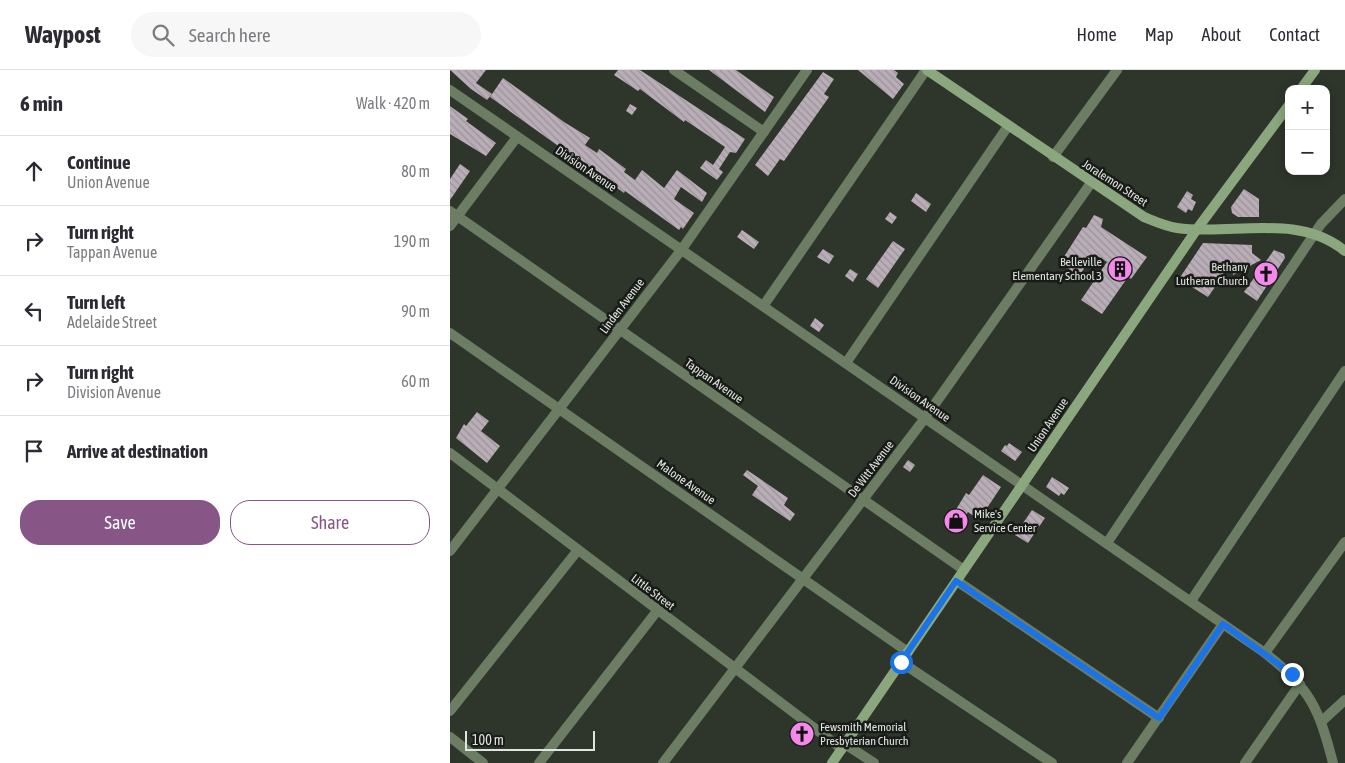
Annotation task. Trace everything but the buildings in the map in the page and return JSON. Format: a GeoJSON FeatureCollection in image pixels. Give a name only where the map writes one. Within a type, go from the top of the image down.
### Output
{"type":"FeatureCollection","features":[{"type":"Feature","properties":{"kind":"street"},"geometry":{"type":"LineString","coordinates":[[674,70],[764,132]]}},
{"type":"Feature","properties":{"kind":"street","name":"Linden Avenue"},"geometry":{"type":"LineString","coordinates":[[450,552],[682,249],[807,70]]}},
{"type":"Feature","properties":{"kind":"street"},"geometry":{"type":"LineString","coordinates":[[764,305],[926,70]]}},
{"type":"Feature","properties":{"kind":"street","name":"Joralemon Street"},"geometry":{"type":"LineString","coordinates":[[926,70],[1052,157],[1144,217],[1178,228],[1290,229],[1315,234],[1345,251]]}},
{"type":"Feature","properties":{"kind":"street"},"geometry":{"type":"LineString","coordinates":[[1052,157],[1117,70]]}},
{"type":"Feature","properties":{"kind":"street"},"geometry":{"type":"LineString","coordinates":[[1304,85],[1315,70]]}},
{"type":"Feature","properties":{"kind":"street","name":"Division Avenue"},"geometry":{"type":"LineString","coordinates":[[450,90],[1191,601],[1292,674],[1312,700],[1322,721],[1333,763]]}},
{"type":"Feature","properties":{"kind":"street","name":"Union Avenue"},"geometry":{"type":"LineString","coordinates":[[832,763],[1196,229],[1285,110]]}},
{"type":"Feature","properties":{"kind":"street"},"geometry":{"type":"LineString","coordinates":[[846,363],[1008,126]]}},
{"type":"Feature","properties":{"kind":"street"},"geometry":{"type":"LineString","coordinates":[[450,226],[454,214],[517,137]]}},
{"type":"Feature","properties":{"kind":"street","name":"De Witt Avenue"},"geometry":{"type":"LineString","coordinates":[[662,763],[925,418],[1091,183]]}},
{"type":"Feature","properties":{"kind":"street"},"geometry":{"type":"LineString","coordinates":[[1107,543],[1315,234],[1329,215],[1345,199]]}},
{"type":"Feature","properties":{"kind":"street","name":"Tappan Avenue"},"geometry":{"type":"LineString","coordinates":[[454,214],[964,570]]}},
{"type":"Feature","properties":{"kind":"street","name":"Malone Avenue"},"geometry":{"type":"LineString","coordinates":[[450,333],[908,652]]}},
{"type":"Feature","properties":{"kind":"street"},"geometry":{"type":"LineString","coordinates":[[1191,601],[1345,371]]}},
{"type":"Feature","properties":{"kind":"street","name":"Little Street"},"geometry":{"type":"LineString","coordinates":[[450,453],[657,610],[843,747],[874,763]]}},
{"type":"Feature","properties":{"kind":"street"},"geometry":{"type":"LineString","coordinates":[[1265,654],[1345,542]]}},
{"type":"Feature","properties":{"kind":"street"},"geometry":{"type":"LineString","coordinates":[[450,712],[578,550]]}},
{"type":"Feature","properties":{"kind":"street"},"geometry":{"type":"LineString","coordinates":[[956,581],[1159,718]]}},
{"type":"Feature","properties":{"kind":"street"},"geometry":{"type":"LineString","coordinates":[[538,763],[657,610]]}},
{"type":"Feature","properties":{"kind":"street"},"geometry":{"type":"LineString","coordinates":[[1127,763],[1223,624]]}},
{"type":"Feature","properties":{"kind":"street"},"geometry":{"type":"LineString","coordinates":[[901,662],[1052,763]]}},
{"type":"Feature","properties":{"kind":"street"},"geometry":{"type":"LineString","coordinates":[[1246,763],[1300,684]]}},
{"type":"Feature","properties":{"kind":"street"},"geometry":{"type":"LineString","coordinates":[[1322,721],[1345,700]]}},
{"type":"Feature","properties":{"kind":"street"},"geometry":{"type":"LineString","coordinates":[[450,737],[483,763]]}},
{"type":"Feature","properties":{"kind":"place","name":"Belleville Elementary School 3"},"geometry":{"type":"Point","coordinates":[1120,269]}},
{"type":"Feature","properties":{"kind":"place","name":"Bethany Lutheran Church"},"geometry":{"type":"Point","coordinates":[1266,274]}},
{"type":"Feature","properties":{"kind":"place","name":"Mike's Service Center"},"geometry":{"type":"Point","coordinates":[956,521]}},
{"type":"Feature","properties":{"kind":"place","name":"Fewsmith Memorial Presbyterian Church"},"geometry":{"type":"Point","coordinates":[802,734]}},
{"type":"Feature","properties":{"kind":"route"},"geometry":{"type":"LineString","coordinates":[[901,662],[956,581],[1159,718],[1223,624],[1292,674]]}}]}
